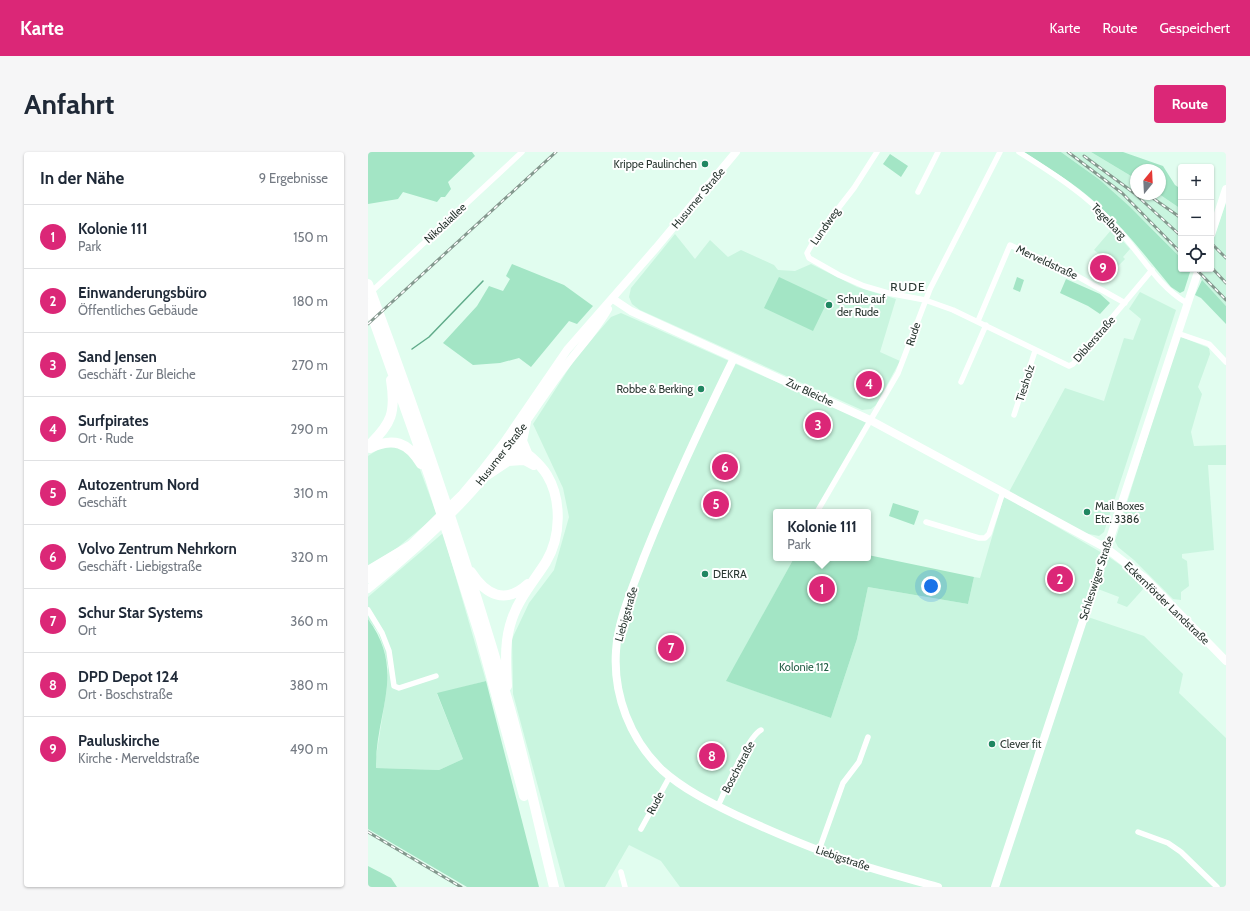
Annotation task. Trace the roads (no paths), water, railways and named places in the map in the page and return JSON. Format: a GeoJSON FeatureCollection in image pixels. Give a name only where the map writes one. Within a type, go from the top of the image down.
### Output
{"type":"FeatureCollection","features":[{"type":"Feature","properties":{"kind":"highway"},"geometry":{"type":"LineString","coordinates":[[368,284],[387,354],[430,478],[497,696],[527,805],[547,887]]}},
{"type":"Feature","properties":{"kind":"highway"},"geometry":{"type":"LineString","coordinates":[[368,304],[379,325],[425,440],[465,562],[509,707],[554,887]]}},
{"type":"Feature","properties":{"kind":"highway"},"geometry":{"type":"LineString","coordinates":[[368,446],[389,424],[393,408],[393,391],[387,354]]}},
{"type":"Feature","properties":{"kind":"highway"},"geometry":{"type":"LineString","coordinates":[[525,457],[522,441],[526,422]]}},
{"type":"Feature","properties":{"kind":"highway"},"geometry":{"type":"LineString","coordinates":[[368,449],[389,442],[400,444],[414,452],[430,478]]}},
{"type":"Feature","properties":{"kind":"highway"},"geometry":{"type":"LineString","coordinates":[[507,444],[547,475],[555,497],[558,518],[553,546],[546,562],[518,604],[507,638],[505,659],[509,707]]}},
{"type":"Feature","properties":{"kind":"highway"},"geometry":{"type":"LineString","coordinates":[[484,477],[508,461],[525,457]]}},
{"type":"Feature","properties":{"kind":"highway"},"geometry":{"type":"LineString","coordinates":[[368,571],[410,546]]}},
{"type":"Feature","properties":{"kind":"highway"},"geometry":{"type":"LineString","coordinates":[[465,562],[476,580],[488,591],[497,596],[517,593],[539,572]]}},
{"type":"Feature","properties":{"kind":"main road","name":"Husumer Straße"},"geometry":{"type":"LineString","coordinates":[[368,589],[400,564],[431,530],[484,477],[507,444],[552,370],[596,316],[613,299],[736,152]]}},
{"type":"Feature","properties":{"kind":"main road"},"geometry":{"type":"LineString","coordinates":[[1214,227],[1226,189]]}},
{"type":"Feature","properties":{"kind":"main road","name":"Schleswiger Straße"},"geometry":{"type":"LineString","coordinates":[[995,887],[1198,272]]}},
{"type":"Feature","properties":{"kind":"main road","name":"Husumer Straße"},"geometry":{"type":"LineString","coordinates":[[463,497],[526,422],[568,362],[602,320],[613,299]]}},
{"type":"Feature","properties":{"kind":"main road","name":"Zur Bleiche"},"geometry":{"type":"LineString","coordinates":[[613,299],[632,311],[870,420],[1106,548]]}},
{"type":"Feature","properties":{"kind":"main road","name":"Liebigstraße"},"geometry":{"type":"LineString","coordinates":[[734,358],[693,441],[659,520],[634,584],[618,635],[616,651],[616,676],[619,694],[625,714],[645,750],[670,776],[718,806],[778,834],[819,850],[855,863],[938,887]]}},
{"type":"Feature","properties":{"kind":"main road","name":"Husumer Straße"},"geometry":{"type":"LineString","coordinates":[[368,580],[431,530]]}},
{"type":"Feature","properties":{"kind":"main road","name":"Eckernförder Landstraße"},"geometry":{"type":"LineString","coordinates":[[1106,548],[1146,579],[1226,661]]}},
{"type":"Feature","properties":{"kind":"street","name":"Nikolaiallee"},"geometry":{"type":"LineString","coordinates":[[368,294],[522,152]]}},
{"type":"Feature","properties":{"kind":"street","name":"Lundweg"},"geometry":{"type":"LineString","coordinates":[[877,152],[854,188],[816,237],[807,256],[839,275],[864,286],[888,293],[925,300]]}},
{"type":"Feature","properties":{"kind":"street"},"geometry":{"type":"LineString","coordinates":[[918,192],[938,152]]}},
{"type":"Feature","properties":{"kind":"street","name":"Rude"},"geometry":{"type":"LineString","coordinates":[[819,509],[904,360],[925,300],[1000,152]]}},
{"type":"Feature","properties":{"kind":"street","name":"Tegelbarg"},"geometry":{"type":"LineString","coordinates":[[1019,152],[1060,178],[1094,205],[1127,239],[1175,296],[1187,303]]}},
{"type":"Feature","properties":{"kind":"street","name":"Merveldstraße"},"geometry":{"type":"LineString","coordinates":[[978,321],[1010,245],[1108,292],[1126,303]]}},
{"type":"Feature","properties":{"kind":"street","name":"Diblerstraße"},"geometry":{"type":"LineString","coordinates":[[925,300],[978,321],[1035,351],[1069,366],[1073,364],[1126,303],[1152,270]]}},
{"type":"Feature","properties":{"kind":"street"},"geometry":{"type":"LineString","coordinates":[[961,382],[986,325]]}},
{"type":"Feature","properties":{"kind":"street"},"geometry":{"type":"LineString","coordinates":[[1177,333],[1209,344],[1226,362]]}},
{"type":"Feature","properties":{"kind":"street","name":"Tiesholz"},"geometry":{"type":"LineString","coordinates":[[1014,415],[1035,351]]}},
{"type":"Feature","properties":{"kind":"street"},"geometry":{"type":"LineString","coordinates":[[926,522],[979,538],[985,538],[989,534],[1003,492]]}},
{"type":"Feature","properties":{"kind":"street"},"geometry":{"type":"LineString","coordinates":[[368,610],[382,633],[389,651],[394,686],[399,688],[436,676]]}},
{"type":"Feature","properties":{"kind":"street","name":"Boschstraße"},"geometry":{"type":"LineString","coordinates":[[718,806],[756,732],[761,730]]}},
{"type":"Feature","properties":{"kind":"street"},"geometry":{"type":"LineString","coordinates":[[819,850],[843,783],[859,762],[868,737]]}},
{"type":"Feature","properties":{"kind":"street","name":"Rude"},"geometry":{"type":"LineString","coordinates":[[641,829],[670,776]]}},
{"type":"Feature","properties":{"kind":"street"},"geometry":{"type":"LineString","coordinates":[[1138,832],[1168,843],[1181,852],[1217,887]]}},
{"type":"Feature","properties":{"kind":"street"},"geometry":{"type":"LineString","coordinates":[[621,872],[625,887]]}},
{"type":"Feature","properties":{"kind":"waterway"},"geometry":{"type":"LineString","coordinates":[[412,349],[429,337],[483,281]]}},
{"type":"Feature","properties":{"kind":"railway"},"geometry":{"type":"LineString","coordinates":[[368,324],[556,152]]}},
{"type":"Feature","properties":{"kind":"railway"},"geometry":{"type":"LineString","coordinates":[[1068,152],[1122,193],[1178,250]]}},
{"type":"Feature","properties":{"kind":"railway"},"geometry":{"type":"LineString","coordinates":[[1084,156],[1134,193],[1178,233]]}},
{"type":"Feature","properties":{"kind":"railway"},"geometry":{"type":"LineString","coordinates":[[1156,200],[1178,216]]}},
{"type":"Feature","properties":{"kind":"railway"},"geometry":{"type":"LineString","coordinates":[[1214,246],[1226,258]]}},
{"type":"Feature","properties":{"kind":"railway"},"geometry":{"type":"LineString","coordinates":[[1214,270],[1226,283]]}},
{"type":"Feature","properties":{"kind":"railway"},"geometry":{"type":"LineString","coordinates":[[1199,272],[1226,300]]}},
{"type":"Feature","properties":{"kind":"railway"},"geometry":{"type":"LineString","coordinates":[[368,832],[461,887]]}},
{"type":"Feature","properties":{"kind":"place","name":"Krippe Paulinchen"},"geometry":{"type":"Point","coordinates":[705,164]}},
{"type":"Feature","properties":{"kind":"place","name":"Pauluskirche"},"geometry":{"type":"Point","coordinates":[1103,268]}},
{"type":"Feature","properties":{"kind":"place","name":"Schule auf der Rude"},"geometry":{"type":"Point","coordinates":[829,305]}},
{"type":"Feature","properties":{"kind":"place","name":"Surfpirates"},"geometry":{"type":"Point","coordinates":[869,384]}},
{"type":"Feature","properties":{"kind":"place","name":"Robbe & Berking"},"geometry":{"type":"Point","coordinates":[701,389]}},
{"type":"Feature","properties":{"kind":"place","name":"Sand Jensen"},"geometry":{"type":"Point","coordinates":[818,425]}},
{"type":"Feature","properties":{"kind":"place","name":"Volvo Zentrum Nehrkorn"},"geometry":{"type":"Point","coordinates":[725,467]}},
{"type":"Feature","properties":{"kind":"place","name":"Autozentrum Nord"},"geometry":{"type":"Point","coordinates":[716,504]}},
{"type":"Feature","properties":{"kind":"place","name":"Mail Boxes Etc. 3386"},"geometry":{"type":"Point","coordinates":[1087,512]}},
{"type":"Feature","properties":{"kind":"place","name":"DEKRA"},"geometry":{"type":"Point","coordinates":[705,574]}},
{"type":"Feature","properties":{"kind":"place","name":"Einwanderungsbüro"},"geometry":{"type":"Point","coordinates":[1060,579]}},
{"type":"Feature","properties":{"kind":"place","name":"Kolonie 111"},"geometry":{"type":"Point","coordinates":[822,589]}},
{"type":"Feature","properties":{"kind":"place","name":"Schur Star Systems"},"geometry":{"type":"Point","coordinates":[671,648]}},
{"type":"Feature","properties":{"kind":"place","name":"Clever fit"},"geometry":{"type":"Point","coordinates":[992,744]}},
{"type":"Feature","properties":{"kind":"place","name":"DPD Depot 124"},"geometry":{"type":"Point","coordinates":[712,756]}},
{"type":"Feature","properties":{"kind":"district","name":"RUDE"},"geometry":{"type":"Point","coordinates":[908,286]}},
{"type":"Feature","properties":{"kind":"park label","name":"Kolonie 112"},"geometry":{"type":"Point","coordinates":[804,667]}}]}
